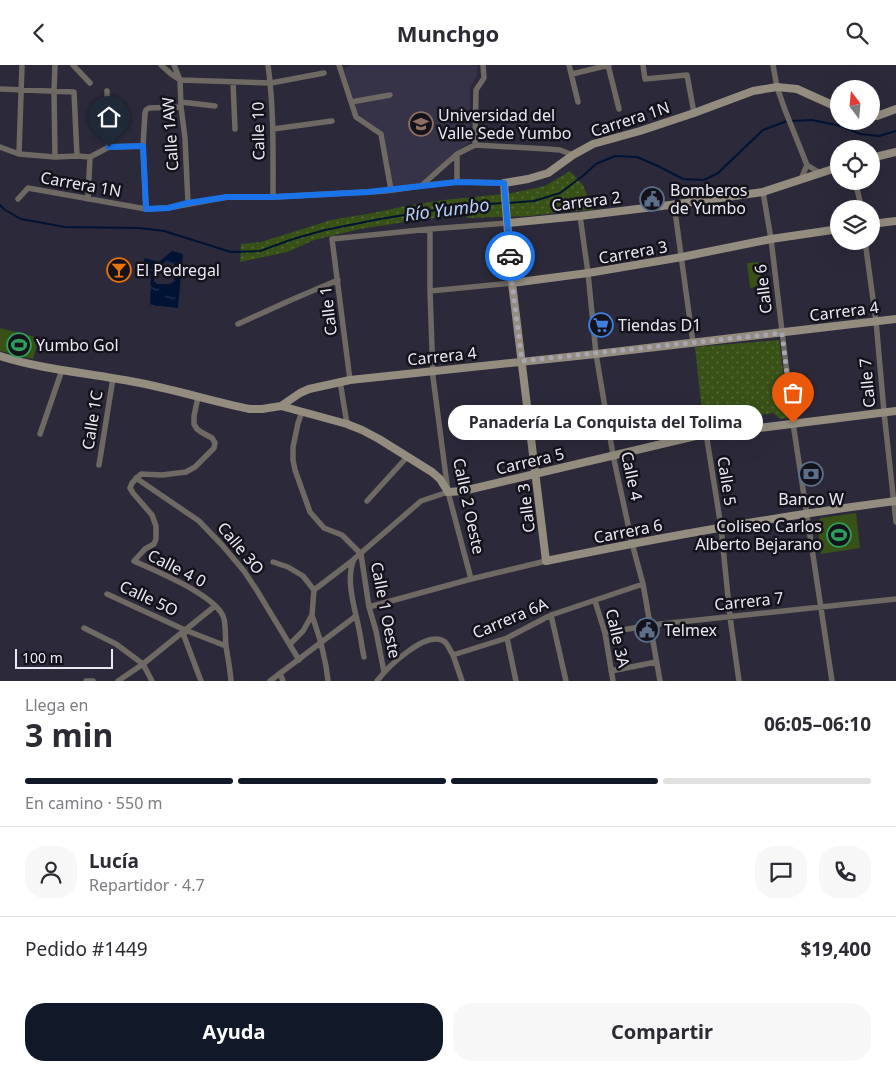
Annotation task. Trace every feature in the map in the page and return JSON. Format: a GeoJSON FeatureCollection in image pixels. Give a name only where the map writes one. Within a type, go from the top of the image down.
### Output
{"type":"FeatureCollection","features":[{"type":"Feature","properties":{"kind":"street"},"geometry":{"type":"LineString","coordinates":[[19,154],[22,65]]}},
{"type":"Feature","properties":{"kind":"street"},"geometry":{"type":"LineString","coordinates":[[55,65],[56,157]]}},
{"type":"Feature","properties":{"kind":"street"},"geometry":{"type":"LineString","coordinates":[[73,65],[90,83]]}},
{"type":"Feature","properties":{"kind":"street"},"geometry":{"type":"LineString","coordinates":[[161,65],[180,80],[271,83],[324,73]]}},
{"type":"Feature","properties":{"kind":"street","name":"Calle 1AW"},"geometry":{"type":"LineString","coordinates":[[174,65],[180,80],[188,203]]}},
{"type":"Feature","properties":{"kind":"street","name":"Calle 10"},"geometry":{"type":"LineString","coordinates":[[268,65],[271,83],[273,129],[273,197]]}},
{"type":"Feature","properties":{"kind":"street"},"geometry":{"type":"LineString","coordinates":[[339,65],[356,117],[381,134],[391,190]]}},
{"type":"Feature","properties":{"kind":"street"},"geometry":{"type":"LineString","coordinates":[[475,145],[476,90],[484,79],[483,65]]}},
{"type":"Feature","properties":{"kind":"street"},"geometry":{"type":"LineString","coordinates":[[570,65],[578,102]]}},
{"type":"Feature","properties":{"kind":"street"},"geometry":{"type":"LineString","coordinates":[[572,74],[608,65],[619,109]]}},
{"type":"Feature","properties":{"kind":"street"},"geometry":{"type":"LineString","coordinates":[[643,65],[645,79],[686,75],[694,113]]}},
{"type":"Feature","properties":{"kind":"street"},"geometry":{"type":"LineString","coordinates":[[773,65],[777,87],[807,165],[820,173]]}},
{"type":"Feature","properties":{"kind":"street"},"geometry":{"type":"LineString","coordinates":[[233,82],[234,129]]}},
{"type":"Feature","properties":{"kind":"street","name":"Carrera 1N"},"geometry":{"type":"LineString","coordinates":[[18,199],[28,188],[146,209],[168,208],[227,197],[273,197],[391,190],[457,182],[504,184],[548,173],[574,155],[594,145],[694,113],[753,91],[777,87],[797,89],[830,104]]}},
{"type":"Feature","properties":{"kind":"street"},"geometry":{"type":"LineString","coordinates":[[0,89],[74,92],[77,156]]}},
{"type":"Feature","properties":{"kind":"street"},"geometry":{"type":"LineString","coordinates":[[106,91],[109,147]]}},
{"type":"Feature","properties":{"kind":"street"},"geometry":{"type":"LineString","coordinates":[[351,102],[390,95]]}},
{"type":"Feature","properties":{"kind":"street"},"geometry":{"type":"LineString","coordinates":[[146,209],[143,146],[146,110],[181,104],[215,106]]}},
{"type":"Feature","properties":{"kind":"street"},"geometry":{"type":"LineString","coordinates":[[880,115],[896,109]]}},
{"type":"Feature","properties":{"kind":"street"},"geometry":{"type":"LineString","coordinates":[[273,129],[332,121]]}},
{"type":"Feature","properties":{"kind":"street"},"geometry":{"type":"LineString","coordinates":[[421,186],[457,154],[475,145],[554,149],[574,155]]}},
{"type":"Feature","properties":{"kind":"street"},"geometry":{"type":"LineString","coordinates":[[0,147],[19,154],[90,157],[109,147],[143,146]]}},
{"type":"Feature","properties":{"kind":"street"},"geometry":{"type":"LineString","coordinates":[[880,156],[896,152]]}},
{"type":"Feature","properties":{"kind":"street"},"geometry":{"type":"LineString","coordinates":[[457,154],[457,182]]}},
{"type":"Feature","properties":{"kind":"street"},"geometry":{"type":"LineString","coordinates":[[88,199],[90,157]]}},
{"type":"Feature","properties":{"kind":"street"},"geometry":{"type":"LineString","coordinates":[[801,179],[807,165]]}},
{"type":"Feature","properties":{"kind":"street","name":"Carrera 2"},"geometry":{"type":"LineString","coordinates":[[332,239],[580,216],[764,192],[830,170]]}},
{"type":"Feature","properties":{"kind":"street","name":"Calle 3"},"geometry":{"type":"LineString","coordinates":[[504,184],[512,283],[546,561]]}},
{"type":"Feature","properties":{"kind":"street","name":"Calle 6"},"geometry":{"type":"LineString","coordinates":[[764,192],[793,423],[832,681]]}},
{"type":"Feature","properties":{"kind":"street"},"geometry":{"type":"LineString","coordinates":[[674,204],[693,343]]}},
{"type":"Feature","properties":{"kind":"street","name":"Calle 4"},"geometry":{"type":"LineString","coordinates":[[580,216],[596,354],[613,455],[643,584],[660,681]]}},
{"type":"Feature","properties":{"kind":"street"},"geometry":{"type":"LineString","coordinates":[[880,223],[896,221]]}},
{"type":"Feature","properties":{"kind":"street","name":"Calle 2 Oeste"},"geometry":{"type":"LineString","coordinates":[[430,229],[433,371],[448,492],[471,579]]}},
{"type":"Feature","properties":{"kind":"street","name":"Carrera 3"},"geometry":{"type":"LineString","coordinates":[[430,291],[588,273],[771,239],[830,230]]}},
{"type":"Feature","properties":{"kind":"street","name":"Calle 1"},"geometry":{"type":"LineString","coordinates":[[332,239],[350,380]]}},
{"type":"Feature","properties":{"kind":"street","name":"Calle 7"},"geometry":{"type":"LineString","coordinates":[[866,250],[876,321],[896,522]]}},
{"type":"Feature","properties":{"kind":"street"},"geometry":{"type":"LineString","coordinates":[[238,324],[338,280]]}},
{"type":"Feature","properties":{"kind":"street","name":"Carrera 4"},"geometry":{"type":"LineString","coordinates":[[0,356],[62,370],[134,381],[250,409],[262,409],[282,405],[310,389],[340,381],[596,354],[896,319]]}},
{"type":"Feature","properties":{"kind":"street"},"geometry":{"type":"LineString","coordinates":[[40,434],[62,370]]}},
{"type":"Feature","properties":{"kind":"street","name":"Calle 1C"},"geometry":{"type":"LineString","coordinates":[[99,465],[113,378]]}},
{"type":"Feature","properties":{"kind":"street"},"geometry":{"type":"LineString","coordinates":[[340,381],[347,424]]}},
{"type":"Feature","properties":{"kind":"street"},"geometry":{"type":"LineString","coordinates":[[136,478],[141,474],[162,475],[186,472],[195,467],[214,448],[215,443],[212,438],[196,429],[194,424],[198,397]]}},
{"type":"Feature","properties":{"kind":"street"},"geometry":{"type":"LineString","coordinates":[[282,405],[347,424],[379,439],[432,472],[440,479],[448,492]]}},
{"type":"Feature","properties":{"kind":"street","name":"Carrera 5"},"geometry":{"type":"LineString","coordinates":[[448,492],[463,491],[706,433],[896,411]]}},
{"type":"Feature","properties":{"kind":"street","name":"Calle 1 Oeste"},"geometry":{"type":"LineString","coordinates":[[302,412],[293,447],[293,460],[298,478],[310,512],[324,528],[342,535],[361,554],[369,607],[384,672]]}},
{"type":"Feature","properties":{"kind":"street","name":"Calle 5"},"geometry":{"type":"LineString","coordinates":[[706,433],[721,527],[730,617],[740,681]]}},
{"type":"Feature","properties":{"kind":"street"},"geometry":{"type":"LineString","coordinates":[[367,501],[408,456]]}},
{"type":"Feature","properties":{"kind":"street","name":"Calle 4 0"},"geometry":{"type":"LineString","coordinates":[[136,478],[130,488],[152,515],[156,526],[156,539],[134,561],[184,584],[202,595],[224,617],[231,681]]}},
{"type":"Feature","properties":{"kind":"street","name":"Calle 3O"},"geometry":{"type":"LineString","coordinates":[[136,478],[205,527],[244,571],[299,660]]}},
{"type":"Feature","properties":{"kind":"street","name":"Calle 1 Oeste"},"geometry":{"type":"LineString","coordinates":[[364,657],[352,599],[350,578],[354,559],[421,501],[448,492]]}},
{"type":"Feature","properties":{"kind":"street","name":"Carrera 6"},"geometry":{"type":"LineString","coordinates":[[369,607],[471,579],[632,543],[721,527],[895,501]]}},
{"type":"Feature","properties":{"kind":"street"},"geometry":{"type":"LineString","coordinates":[[314,590],[354,559]]}},
{"type":"Feature","properties":{"kind":"street"},"geometry":{"type":"LineString","coordinates":[[273,561],[303,576],[314,590],[312,615],[321,643],[328,681]]}},
{"type":"Feature","properties":{"kind":"street","name":"Carrera 6A"},"geometry":{"type":"LineString","coordinates":[[453,655],[507,638],[551,615],[643,584]]}},
{"type":"Feature","properties":{"kind":"street","name":"Calle 5O"},"geometry":{"type":"LineString","coordinates":[[107,594],[185,630],[184,636],[201,681]]}},
{"type":"Feature","properties":{"kind":"street","name":"Carrera 7"},"geometry":{"type":"LineString","coordinates":[[605,633],[651,625],[896,599]]}},
{"type":"Feature","properties":{"kind":"street","name":"Calle 3A"},"geometry":{"type":"LineString","coordinates":[[595,601],[605,633],[613,681]]}},
{"type":"Feature","properties":{"kind":"street"},"geometry":{"type":"LineString","coordinates":[[118,681],[215,606]]}},
{"type":"Feature","properties":{"kind":"street"},"geometry":{"type":"LineString","coordinates":[[290,644],[303,631],[312,615]]}},
{"type":"Feature","properties":{"kind":"street"},"geometry":{"type":"LineString","coordinates":[[551,615],[566,681]]}},
{"type":"Feature","properties":{"kind":"street"},"geometry":{"type":"LineString","coordinates":[[270,681],[356,616]]}},
{"type":"Feature","properties":{"kind":"street"},"geometry":{"type":"LineString","coordinates":[[84,628],[116,644],[143,663],[152,681]]}},
{"type":"Feature","properties":{"kind":"street"},"geometry":{"type":"LineString","coordinates":[[185,630],[226,646]]}},
{"type":"Feature","properties":{"kind":"street"},"geometry":{"type":"LineString","coordinates":[[507,638],[516,681]]}},
{"type":"Feature","properties":{"kind":"street"},"geometry":{"type":"LineString","coordinates":[[377,681],[396,661],[421,643],[436,639],[444,642],[453,655],[462,681]]}},
{"type":"Feature","properties":{"kind":"street"},"geometry":{"type":"LineString","coordinates":[[611,671],[656,661]]}},
{"type":"Feature","properties":{"kind":"street"},"geometry":{"type":"LineString","coordinates":[[280,673],[283,681]]}},
{"type":"Feature","properties":{"kind":"street"},"geometry":{"type":"LineString","coordinates":[[86,681],[93,681]]}},
{"type":"Feature","properties":{"kind":"shaded area","name":"Universidad del Valle Sede Yumbo"},"geometry":{"type":"Polygon","coordinates":[[[350,65],[477,65],[477,76],[470,87],[470,142],[455,152],[420,183],[393,187],[384,133],[358,115],[344,69],[350,65]]]}},
{"type":"Feature","properties":{"kind":"green space"},"geometry":{"type":"Polygon","coordinates":[[[570,171],[583,185],[593,210],[529,216],[468,218],[464,214],[405,222],[360,229],[314,240],[287,252],[240,262],[241,244],[261,242],[331,220],[406,206],[512,193],[545,186],[570,171]]]}},
{"type":"Feature","properties":{"kind":"green space"},"geometry":{"type":"Polygon","coordinates":[[[758,262],[762,286],[750,288],[747,263],[758,262]]]}},
{"type":"Feature","properties":{"kind":"green space","name":"Yumbo Gol"},"geometry":{"type":"Polygon","coordinates":[[[0,328],[39,338],[33,359],[0,351],[0,328]]]}},
{"type":"Feature","properties":{"kind":"green space"},"geometry":{"type":"Polygon","coordinates":[[[779,340],[789,418],[780,419],[773,413],[726,420],[720,428],[704,430],[695,347],[779,340]]]}},
{"type":"Feature","properties":{"kind":"green space","name":"Coliseo Carlos Alberto Bejarano"},"geometry":{"type":"Polygon","coordinates":[[[856,513],[860,548],[821,554],[817,522],[821,518],[856,513]]]}},
{"type":"Feature","properties":{"kind":"water"},"geometry":{"type":"Polygon","coordinates":[[[172,251],[183,254],[178,308],[150,305],[151,274],[140,268],[145,258],[159,262],[172,251]],[[165,262],[154,274],[154,281],[157,284],[170,284],[174,281],[174,264],[165,262]]]}},
{"type":"Feature","properties":{"kind":"waterway","name":"Río Yumbo"},"geometry":{"type":"LineString","coordinates":[[792,121],[812,120],[841,126],[860,134],[879,136],[896,131]]}},
{"type":"Feature","properties":{"kind":"waterway","name":"Río Yumbo"},"geometry":{"type":"LineString","coordinates":[[508,203],[534,201],[560,193],[596,164],[615,156],[637,157],[683,179],[704,180],[718,173],[763,130],[787,121]]}},
{"type":"Feature","properties":{"kind":"waterway","name":"Río Yumbo"},"geometry":{"type":"LineString","coordinates":[[0,205],[21,219],[65,227],[139,228],[164,231],[231,252],[260,251],[325,230],[380,219],[460,206],[503,203]]}},
{"type":"Feature","properties":{"kind":"way so far"},"geometry":{"type":"LineString","coordinates":[[510,256],[522,361],[782,333],[793,423]]}},
{"type":"Feature","properties":{"kind":"place","name":"Universidad del Valle Sede Yumbo"},"geometry":{"type":"Point","coordinates":[421,124]}},
{"type":"Feature","properties":{"kind":"place","name":"Bomberos de Yumbo"},"geometry":{"type":"Point","coordinates":[652,199]}},
{"type":"Feature","properties":{"kind":"place","name":"El Pedregal"},"geometry":{"type":"Point","coordinates":[119,270]}},
{"type":"Feature","properties":{"kind":"place","name":"Tiendas D1"},"geometry":{"type":"Point","coordinates":[601,325]}},
{"type":"Feature","properties":{"kind":"place","name":"Yumbo Gol"},"geometry":{"type":"Point","coordinates":[19,345]}},
{"type":"Feature","properties":{"kind":"place","name":"Panadería La Conquista del Tolima"},"geometry":{"type":"Point","coordinates":[793,423]}},
{"type":"Feature","properties":{"kind":"place","name":"Banco W"},"geometry":{"type":"Point","coordinates":[811,474]}},
{"type":"Feature","properties":{"kind":"place","name":"Coliseo Carlos Alberto Bejarano"},"geometry":{"type":"Point","coordinates":[839,535]}},
{"type":"Feature","properties":{"kind":"place","name":"Telmex"},"geometry":{"type":"Point","coordinates":[647,630]}},
{"type":"Feature","properties":{"kind":"route"},"geometry":{"type":"LineString","coordinates":[[109,147],[143,146],[146,209],[168,208],[227,197],[273,197],[386,191],[457,182],[504,183],[510,256]]}}]}
